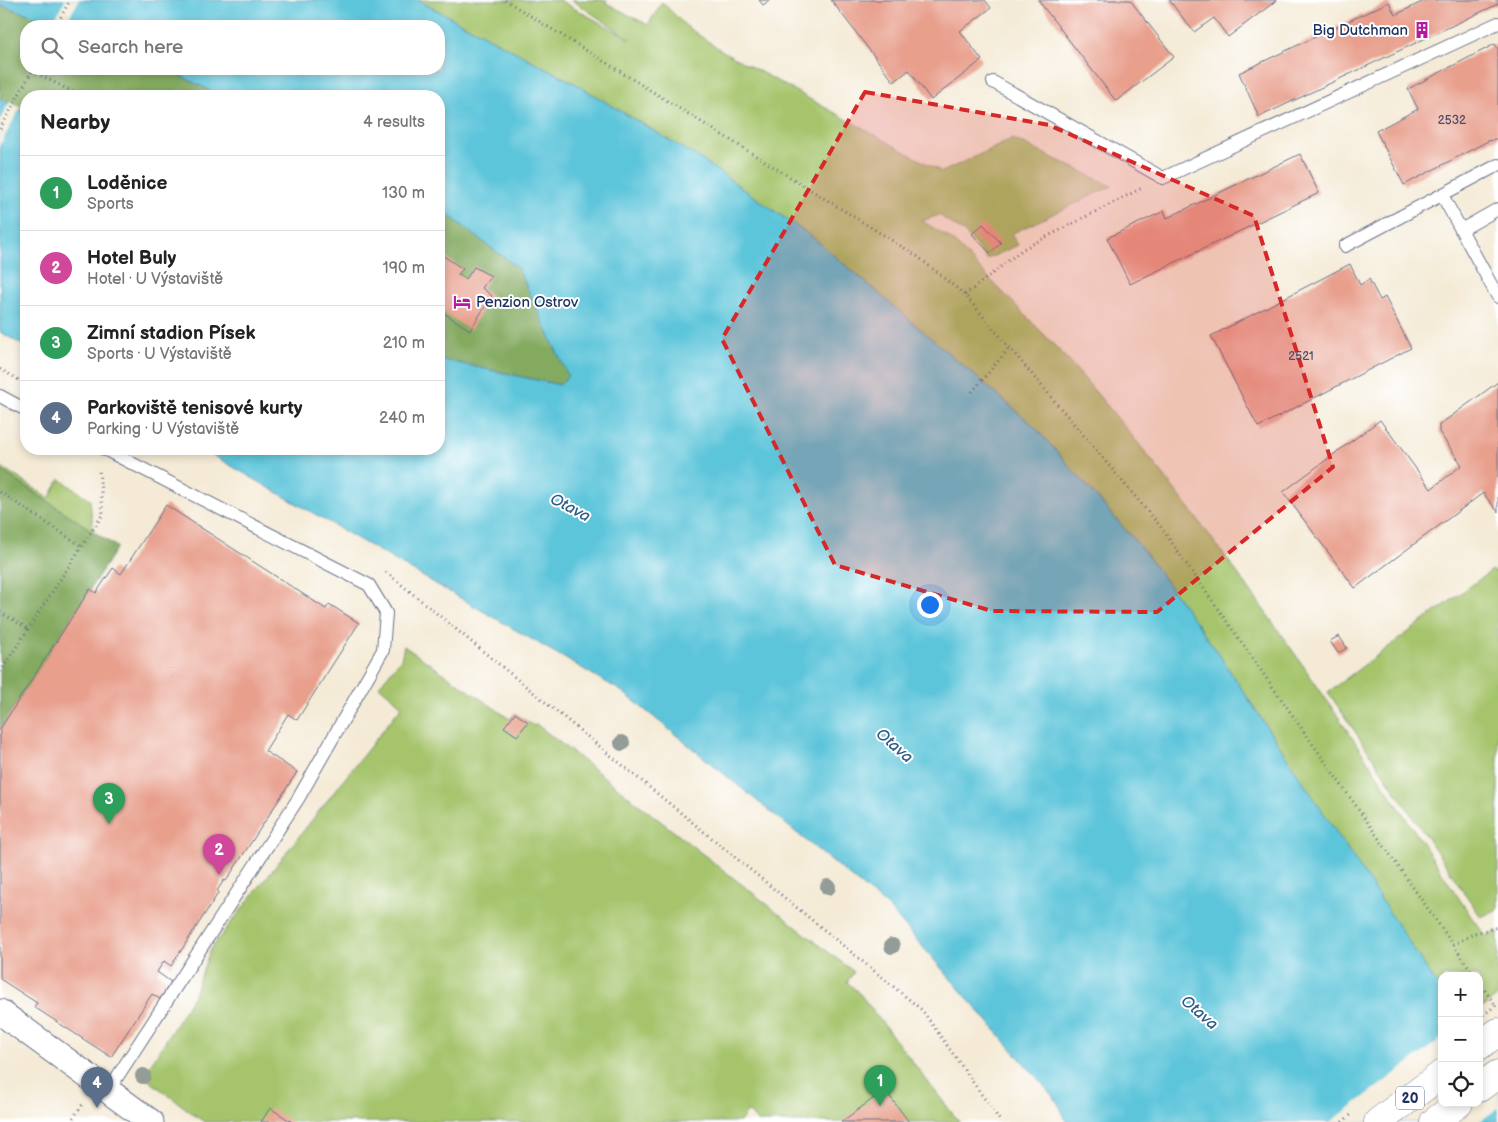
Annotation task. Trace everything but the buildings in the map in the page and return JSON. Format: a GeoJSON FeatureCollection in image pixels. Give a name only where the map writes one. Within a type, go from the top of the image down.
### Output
{"type":"FeatureCollection","features":[{"type":"Feature","properties":{"kind":"highway"},"geometry":{"type":"LineString","coordinates":[[1483,1043],[1498,1032]]}},
{"type":"Feature","properties":{"kind":"highway"},"geometry":{"type":"LineString","coordinates":[[1483,1085],[1498,1074]]}},
{"type":"Feature","properties":{"kind":"highway","name":"20"},"geometry":{"type":"LineString","coordinates":[[1378,1122],[1438,1077]]}},
{"type":"Feature","properties":{"kind":"highway","name":"20"},"geometry":{"type":"LineString","coordinates":[[1434,1122],[1454,1107]]}},
{"type":"Feature","properties":{"kind":"street"},"geometry":{"type":"LineString","coordinates":[[0,1012],[99,1094],[151,1122]]}},
{"type":"Feature","properties":{"kind":"lane"},"geometry":{"type":"LineString","coordinates":[[993,82],[1163,178],[1498,23]]}},
{"type":"Feature","properties":{"kind":"lane"},"geometry":{"type":"LineString","coordinates":[[1345,246],[1498,165]]}},
{"type":"Feature","properties":{"kind":"lane"},"geometry":{"type":"LineString","coordinates":[[1442,195],[1498,297]]}},
{"type":"Feature","properties":{"kind":"lane"},"geometry":{"type":"LineString","coordinates":[[1461,230],[1498,209]]}},
{"type":"Feature","properties":{"kind":"lane"},"geometry":{"type":"LineString","coordinates":[[0,396],[20,407]]}},
{"type":"Feature","properties":{"kind":"lane"},"geometry":{"type":"LineString","coordinates":[[99,1094],[298,799],[383,650],[386,613],[369,585],[116,455]]}},
{"type":"Feature","properties":{"kind":"path"},"geometry":{"type":"LineString","coordinates":[[59,20],[70,0]]}},
{"type":"Feature","properties":{"kind":"path"},"geometry":{"type":"LineString","coordinates":[[505,0],[917,256],[965,295],[1160,526],[1472,972]]}},
{"type":"Feature","properties":{"kind":"path"},"geometry":{"type":"LineString","coordinates":[[22,90],[30,75]]}},
{"type":"Feature","properties":{"kind":"path"},"geometry":{"type":"LineString","coordinates":[[42,75],[70,90]]}},
{"type":"Feature","properties":{"kind":"path"},"geometry":{"type":"LineString","coordinates":[[0,130],[20,94]]}},
{"type":"Feature","properties":{"kind":"path"},"geometry":{"type":"LineString","coordinates":[[965,295],[1023,249],[1163,178]]}},
{"type":"Feature","properties":{"kind":"path"},"geometry":{"type":"LineString","coordinates":[[972,392],[1010,347]]}},
{"type":"Feature","properties":{"kind":"path"},"geometry":{"type":"LineString","coordinates":[[0,369],[20,381]]}},
{"type":"Feature","properties":{"kind":"path"},"geometry":{"type":"LineString","coordinates":[[0,672],[103,514],[99,468]]}},
{"type":"Feature","properties":{"kind":"path"},"geometry":{"type":"LineString","coordinates":[[0,492],[83,547]]}},
{"type":"Feature","properties":{"kind":"path"},"geometry":{"type":"LineString","coordinates":[[378,569],[386,573],[922,1010],[1001,1122]]}},
{"type":"Feature","properties":{"kind":"path"},"geometry":{"type":"LineString","coordinates":[[0,612],[27,628]]}},
{"type":"Feature","properties":{"kind":"path"},"geometry":{"type":"LineString","coordinates":[[1453,945],[1475,933],[1496,928]]}},
{"type":"Feature","properties":{"kind":"path"},"geometry":{"type":"LineString","coordinates":[[1483,988],[1498,1009]]}},
{"type":"Feature","properties":{"kind":"path"},"geometry":{"type":"LineString","coordinates":[[1480,1017],[1498,1004]]}},
{"type":"Feature","properties":{"kind":"path"},"geometry":{"type":"LineString","coordinates":[[70,1122],[99,1094]]}},
{"type":"Feature","properties":{"kind":"highlighted area"},"geometry":{"type":"Polygon","coordinates":[[[865,92],[1049,125],[1254,216],[1333,467],[1157,612],[992,611],[835,565],[722,339],[865,92]]]}},
{"type":"Feature","properties":{"kind":"green space"},"geometry":{"type":"Polygon","coordinates":[[[418,0],[559,0],[630,39],[572,0],[607,0],[606,3],[648,25],[662,2],[686,26],[719,49],[942,172],[1013,139],[1112,186],[1011,234],[1018,245],[987,259],[966,234],[939,215],[922,221],[948,237],[963,251],[1068,360],[1136,440],[1237,573],[1333,709],[1472,918],[1486,936],[1498,931],[1498,996],[1483,1007],[1483,972],[1438,972],[1438,988],[1218,653],[1144,551],[1034,426],[816,240],[699,158],[574,83],[418,0]]]}},
{"type":"Feature","properties":{"kind":"green space"},"geometry":{"type":"Polygon","coordinates":[[[0,5],[48,20],[20,20],[20,75],[179,75],[209,90],[20,90],[20,111],[0,98],[0,5]]]}},
{"type":"Feature","properties":{"kind":"green space"},"geometry":{"type":"Polygon","coordinates":[[[445,213],[518,268],[568,376],[561,385],[445,360],[445,213]]]}},
{"type":"Feature","properties":{"kind":"green space"},"geometry":{"type":"Polygon","coordinates":[[[0,466],[49,498],[60,479],[90,500],[93,531],[0,470],[0,466]]]}},
{"type":"Feature","properties":{"kind":"green space"},"geometry":{"type":"Polygon","coordinates":[[[0,470],[117,547],[0,729],[0,470]]]}},
{"type":"Feature","properties":{"kind":"green space"},"geometry":{"type":"Polygon","coordinates":[[[1492,570],[1498,574],[1498,909],[1481,917],[1328,692],[1492,570]]]}},
{"type":"Feature","properties":{"kind":"green space"},"geometry":{"type":"Polygon","coordinates":[[[404,646],[510,719],[515,713],[534,726],[536,724],[854,972],[847,982],[860,994],[959,1122],[757,1122],[748,1111],[740,1122],[204,1122],[147,1079],[147,1070],[193,997],[211,948],[402,706],[379,686],[401,659],[404,646]]]}},
{"type":"Feature","properties":{"kind":"water","name":"Otava"},"geometry":{"type":"Polygon","coordinates":[[[0,0],[418,0],[574,83],[699,158],[816,240],[1034,426],[1144,551],[1218,653],[1438,986],[1438,1107],[1483,1107],[1483,1099],[1498,1083],[1498,1122],[1067,1122],[1057,1101],[888,907],[623,692],[212,455],[445,455],[445,360],[560,385],[568,376],[518,268],[445,213],[445,90],[209,90],[179,75],[445,75],[445,20],[48,20],[0,5],[0,0]]]}},
{"type":"Feature","properties":{"kind":"water"},"geometry":{"type":"Polygon","coordinates":[[[0,98],[20,111],[20,344],[0,332],[0,98]]]}},
{"type":"Feature","properties":{"kind":"pier"},"geometry":{"type":"Polygon","coordinates":[[[65,0],[79,0],[67,20],[54,20],[65,0]]]}},
{"type":"Feature","properties":{"kind":"pier"},"geometry":{"type":"Polygon","coordinates":[[[10,101],[20,108],[0,145],[0,120],[10,101]]]}},
{"type":"Feature","properties":{"kind":"pier"},"geometry":{"type":"Polygon","coordinates":[[[1438,1041],[1438,1107],[1483,1107],[1483,1057],[1498,1079],[1498,1108],[1479,1122],[1331,1122],[1438,1041]]]}},
{"type":"Feature","properties":{"kind":"place","name":"Big Dutchman"},"geometry":{"type":"Point","coordinates":[1422,30]}},
{"type":"Feature","properties":{"kind":"place","name":"Penzion Ostrov"},"geometry":{"type":"Point","coordinates":[462,302]}},
{"type":"Feature","properties":{"kind":"place","name":"Zimní stadion Písek"},"geometry":{"type":"Point","coordinates":[109,824]}},
{"type":"Feature","properties":{"kind":"place","name":"Hotel Buly"},"geometry":{"type":"Point","coordinates":[219,875]}},
{"type":"Feature","properties":{"kind":"place","name":"Loděnice"},"geometry":{"type":"Point","coordinates":[880,1106]}},
{"type":"Feature","properties":{"kind":"place","name":"Parkoviště tenisové kurty"},"geometry":{"type":"Point","coordinates":[97,1108]}}]}
